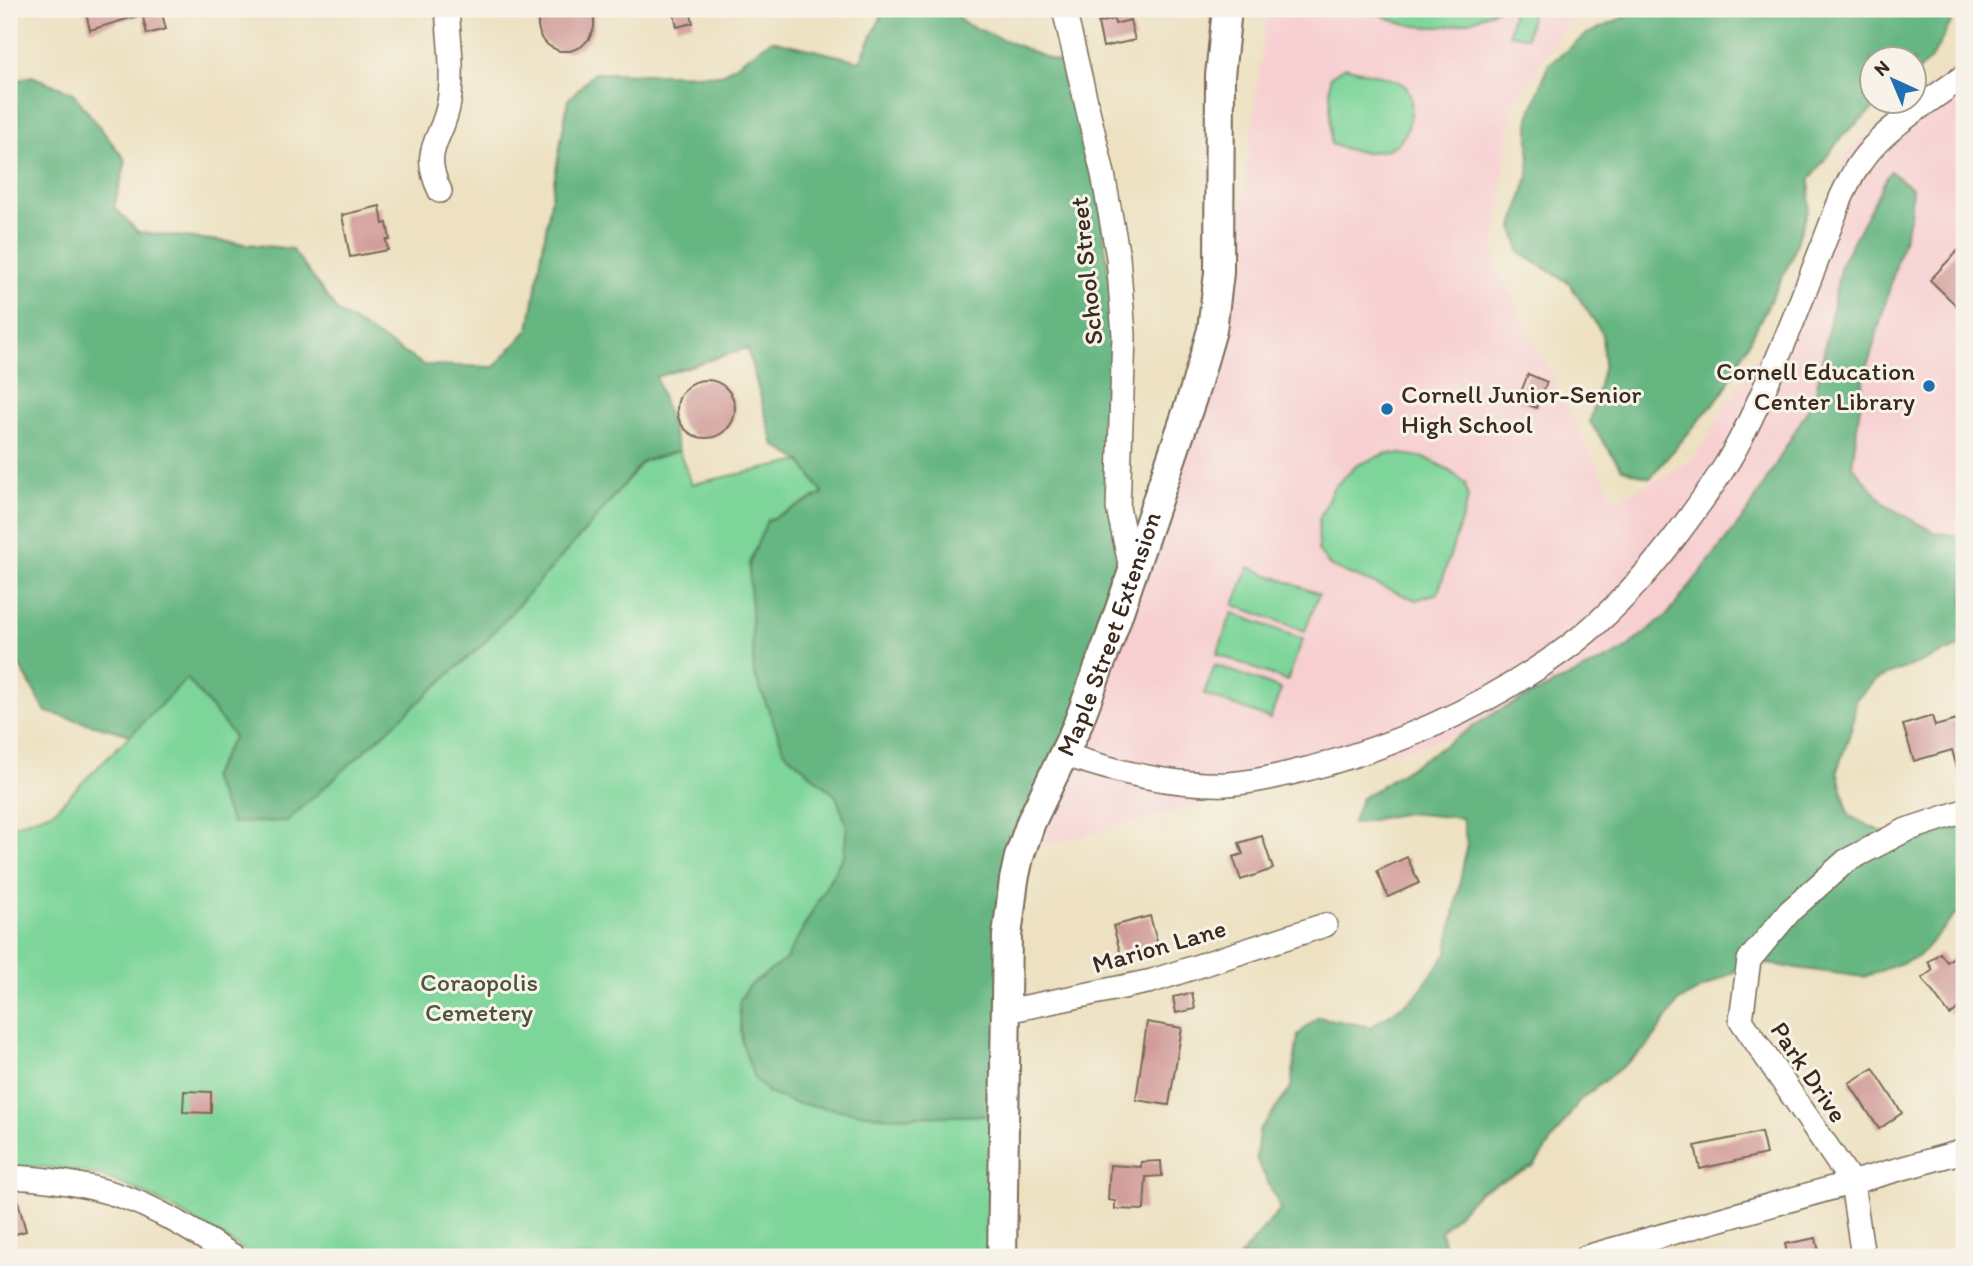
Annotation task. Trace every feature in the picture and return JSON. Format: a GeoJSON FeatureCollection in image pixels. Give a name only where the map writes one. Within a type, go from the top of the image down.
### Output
{"type":"FeatureCollection","features":[{"type":"Feature","properties":{"kind":"street"},"geometry":{"type":"LineString","coordinates":[[440,191],[434,179],[430,156],[449,101],[451,71],[447,9]]}},
{"type":"Feature","properties":{"kind":"street","name":"School Street"},"geometry":{"type":"LineString","coordinates":[[1063,9],[1103,174],[1118,257],[1124,335],[1118,508],[1132,573]]}},
{"type":"Feature","properties":{"kind":"street","name":"Maple Street Extension"},"geometry":{"type":"LineString","coordinates":[[1002,1257],[1007,936],[1017,869],[1031,822],[1091,691],[1194,392],[1212,330],[1219,273],[1220,76],[1227,9]]}},
{"type":"Feature","properties":{"kind":"street"},"geometry":{"type":"LineString","coordinates":[[1063,754],[1141,776],[1226,784],[1265,780],[1334,762],[1403,738],[1511,684],[1564,649],[1606,614],[1641,579],[1677,535],[1722,472],[1753,415],[1853,173],[1867,153],[1895,127],[1964,76]]}},
{"type":"Feature","properties":{"kind":"street","name":"Park Drive"},"geometry":{"type":"LineString","coordinates":[[1852,1183],[1741,1020],[1749,960],[1790,911],[1846,861],[1906,830],[1964,810]]}},
{"type":"Feature","properties":{"kind":"street","name":"Marion Lane"},"geometry":{"type":"LineString","coordinates":[[1007,1011],[1152,981],[1325,925]]}},
{"type":"Feature","properties":{"kind":"street"},"geometry":{"type":"LineString","coordinates":[[1586,1257],[1964,1151]]}},
{"type":"Feature","properties":{"kind":"street"},"geometry":{"type":"LineString","coordinates":[[9,1177],[47,1178],[122,1197],[159,1212],[235,1257]]}},
{"type":"Feature","properties":{"kind":"street"},"geometry":{"type":"LineString","coordinates":[[1852,1183],[1863,1257]]}},
{"type":"Feature","properties":{"kind":"shaded area","name":"Cornell Junior-Senior High School"},"geometry":{"type":"Polygon","coordinates":[[[1267,9],[1583,9],[1567,24],[1512,106],[1494,261],[1615,501],[1693,460],[1785,309],[1848,151],[1892,116],[1927,116],[1927,88],[1964,59],[1964,599],[1039,848],[1093,725],[1223,357],[1267,9]]]}},
{"type":"Feature","properties":{"kind":"green space"},"geometry":{"type":"Polygon","coordinates":[[[885,9],[954,9],[963,23],[1079,71],[1089,118],[1122,378],[1132,573],[1019,857],[1006,1115],[886,1117],[794,1103],[768,1093],[754,1078],[742,1043],[739,1002],[748,987],[786,959],[844,854],[847,826],[836,796],[785,752],[754,673],[749,564],[767,521],[823,494],[801,461],[774,445],[747,348],[656,377],[679,451],[643,461],[592,523],[482,645],[287,821],[232,823],[211,778],[234,736],[187,678],[131,735],[46,712],[9,647],[9,83],[32,76],[73,93],[126,161],[114,207],[138,232],[292,249],[338,312],[424,365],[494,367],[529,329],[568,100],[594,73],[721,75],[772,40],[860,61],[885,9]]]}},
{"type":"Feature","properties":{"kind":"green space"},"geometry":{"type":"Polygon","coordinates":[[[1371,9],[1496,9],[1466,22],[1434,27],[1402,23],[1371,9]]]}},
{"type":"Feature","properties":{"kind":"green space"},"geometry":{"type":"Polygon","coordinates":[[[1513,9],[1532,9],[1527,37],[1509,34],[1513,9]]]}},
{"type":"Feature","properties":{"kind":"green space"},"geometry":{"type":"Polygon","coordinates":[[[1641,9],[1958,9],[1927,63],[1927,46],[1857,46],[1857,116],[1865,116],[1843,135],[1810,179],[1809,207],[1791,260],[1724,391],[1650,478],[1622,469],[1590,422],[1604,364],[1602,333],[1569,283],[1520,253],[1513,227],[1529,173],[1529,118],[1548,65],[1587,34],[1641,9]]]}},
{"type":"Feature","properties":{"kind":"green space"},"geometry":{"type":"Polygon","coordinates":[[[1344,67],[1394,80],[1408,90],[1411,113],[1408,128],[1402,139],[1393,146],[1370,152],[1331,144],[1330,77],[1344,67]]]}},
{"type":"Feature","properties":{"kind":"green space"},"geometry":{"type":"Polygon","coordinates":[[[1890,171],[1912,188],[1910,216],[1863,382],[1852,466],[1887,506],[1934,532],[1964,537],[1964,645],[1877,679],[1856,699],[1852,727],[1837,771],[1849,816],[1906,844],[1964,825],[1964,908],[1918,957],[1864,977],[1752,962],[1679,1001],[1647,1047],[1581,1099],[1534,1166],[1480,1191],[1441,1231],[1447,1257],[1239,1257],[1281,1209],[1256,1158],[1259,1131],[1291,1088],[1298,1035],[1318,1017],[1371,1027],[1416,996],[1447,953],[1467,844],[1462,818],[1406,813],[1352,824],[1361,799],[1496,712],[1621,652],[1667,615],[1749,510],[1815,397],[1841,264],[1890,171]]]}},
{"type":"Feature","properties":{"kind":"green space","name":"Coraopolis Cemetery"},"geometry":{"type":"Polygon","coordinates":[[[679,451],[692,484],[801,461],[823,494],[767,521],[749,564],[753,618],[785,752],[836,796],[847,826],[844,854],[786,960],[748,987],[886,1117],[993,1115],[989,1257],[256,1257],[179,1212],[120,1183],[66,1169],[9,1167],[9,827],[54,811],[187,678],[234,736],[211,778],[592,523],[643,461],[679,451]]]}},
{"type":"Feature","properties":{"kind":"green space"},"geometry":{"type":"Polygon","coordinates":[[[1387,453],[1429,460],[1446,468],[1465,483],[1468,499],[1438,593],[1416,600],[1331,567],[1318,551],[1319,520],[1333,488],[1357,465],[1387,453]]]}},
{"type":"Feature","properties":{"kind":"green space"},"geometry":{"type":"Polygon","coordinates":[[[1249,567],[1319,594],[1305,631],[1234,605],[1249,567]]]}},
{"type":"Feature","properties":{"kind":"green space"},"geometry":{"type":"Polygon","coordinates":[[[1232,613],[1303,639],[1287,681],[1217,654],[1232,613]]]}},
{"type":"Feature","properties":{"kind":"green space"},"geometry":{"type":"Polygon","coordinates":[[[1215,665],[1281,689],[1270,719],[1204,694],[1215,665]]]}},
{"type":"Feature","properties":{"kind":"building"},"geometry":{"type":"Polygon","coordinates":[[[85,9],[143,9],[144,14],[90,30],[85,9]]]}},
{"type":"Feature","properties":{"kind":"building"},"geometry":{"type":"Polygon","coordinates":[[[542,9],[590,9],[594,16],[594,28],[589,39],[581,47],[570,51],[559,51],[549,46],[541,38],[538,27],[538,16],[542,9]]]}},
{"type":"Feature","properties":{"kind":"building"},"geometry":{"type":"Polygon","coordinates":[[[673,9],[690,9],[693,23],[677,27],[673,9]]]}},
{"type":"Feature","properties":{"kind":"building"},"geometry":{"type":"Polygon","coordinates":[[[162,14],[166,29],[147,34],[143,18],[162,14]]]}},
{"type":"Feature","properties":{"kind":"building"},"geometry":{"type":"Polygon","coordinates":[[[1114,19],[1115,24],[1130,20],[1135,40],[1103,47],[1098,23],[1114,19]]]}},
{"type":"Feature","properties":{"kind":"building"},"geometry":{"type":"Polygon","coordinates":[[[380,206],[383,224],[387,223],[390,240],[386,240],[388,250],[350,257],[342,215],[380,206]]]}},
{"type":"Feature","properties":{"kind":"building"},"geometry":{"type":"Polygon","coordinates":[[[1964,244],[1964,313],[1930,280],[1964,244]]]}},
{"type":"Feature","properties":{"kind":"building"},"geometry":{"type":"Polygon","coordinates":[[[1528,374],[1547,382],[1536,408],[1518,400],[1528,374]]]}},
{"type":"Feature","properties":{"kind":"building"},"geometry":{"type":"Polygon","coordinates":[[[706,380],[717,382],[730,393],[735,409],[733,420],[722,433],[706,438],[695,436],[682,425],[677,409],[679,398],[690,385],[706,380]]]}},
{"type":"Feature","properties":{"kind":"building"},"geometry":{"type":"Polygon","coordinates":[[[1932,716],[1935,726],[1964,718],[1964,778],[1960,778],[1952,750],[1914,761],[1903,725],[1932,716]]]}},
{"type":"Feature","properties":{"kind":"building"},"geometry":{"type":"Polygon","coordinates":[[[1262,836],[1273,869],[1241,880],[1233,857],[1243,854],[1239,843],[1262,836]]]}},
{"type":"Feature","properties":{"kind":"building"},"geometry":{"type":"Polygon","coordinates":[[[1407,857],[1419,883],[1388,897],[1377,871],[1407,857]]]}},
{"type":"Feature","properties":{"kind":"building"},"geometry":{"type":"Polygon","coordinates":[[[1150,916],[1158,945],[1121,955],[1113,926],[1150,916]]]}},
{"type":"Feature","properties":{"kind":"building"},"geometry":{"type":"Polygon","coordinates":[[[1964,949],[1964,1004],[1950,1015],[1922,978],[1933,970],[1928,962],[1940,953],[1947,962],[1964,949]]]}},
{"type":"Feature","properties":{"kind":"building"},"geometry":{"type":"Polygon","coordinates":[[[1192,993],[1195,1009],[1176,1013],[1173,997],[1192,993]]]}},
{"type":"Feature","properties":{"kind":"building"},"geometry":{"type":"Polygon","coordinates":[[[1147,1022],[1182,1028],[1169,1105],[1136,1100],[1147,1022]]]}},
{"type":"Feature","properties":{"kind":"building"},"geometry":{"type":"Polygon","coordinates":[[[1873,1068],[1902,1113],[1879,1129],[1849,1083],[1873,1068]]]}},
{"type":"Feature","properties":{"kind":"building"},"geometry":{"type":"Polygon","coordinates":[[[184,1091],[211,1092],[211,1113],[183,1112],[184,1091]]]}},
{"type":"Feature","properties":{"kind":"building"},"geometry":{"type":"Polygon","coordinates":[[[1761,1132],[1766,1154],[1700,1169],[1695,1146],[1761,1132]]]}},
{"type":"Feature","properties":{"kind":"building"},"geometry":{"type":"Polygon","coordinates":[[[1161,1161],[1162,1176],[1146,1177],[1144,1210],[1115,1209],[1115,1201],[1108,1200],[1110,1165],[1141,1167],[1141,1162],[1161,1161]]]}},
{"type":"Feature","properties":{"kind":"building"},"geometry":{"type":"Polygon","coordinates":[[[9,1191],[15,1191],[26,1231],[9,1236],[9,1191]]]}},
{"type":"Feature","properties":{"kind":"building"},"geometry":{"type":"Polygon","coordinates":[[[1816,1238],[1820,1257],[1788,1257],[1785,1244],[1816,1238]]]}},
{"type":"Feature","properties":{"kind":"place","name":"Cornell Education Center Library"},"geometry":{"type":"Point","coordinates":[1929,386]}},
{"type":"Feature","properties":{"kind":"place","name":"Cornell Junior-Senior High School"},"geometry":{"type":"Point","coordinates":[1387,409]}}]}
